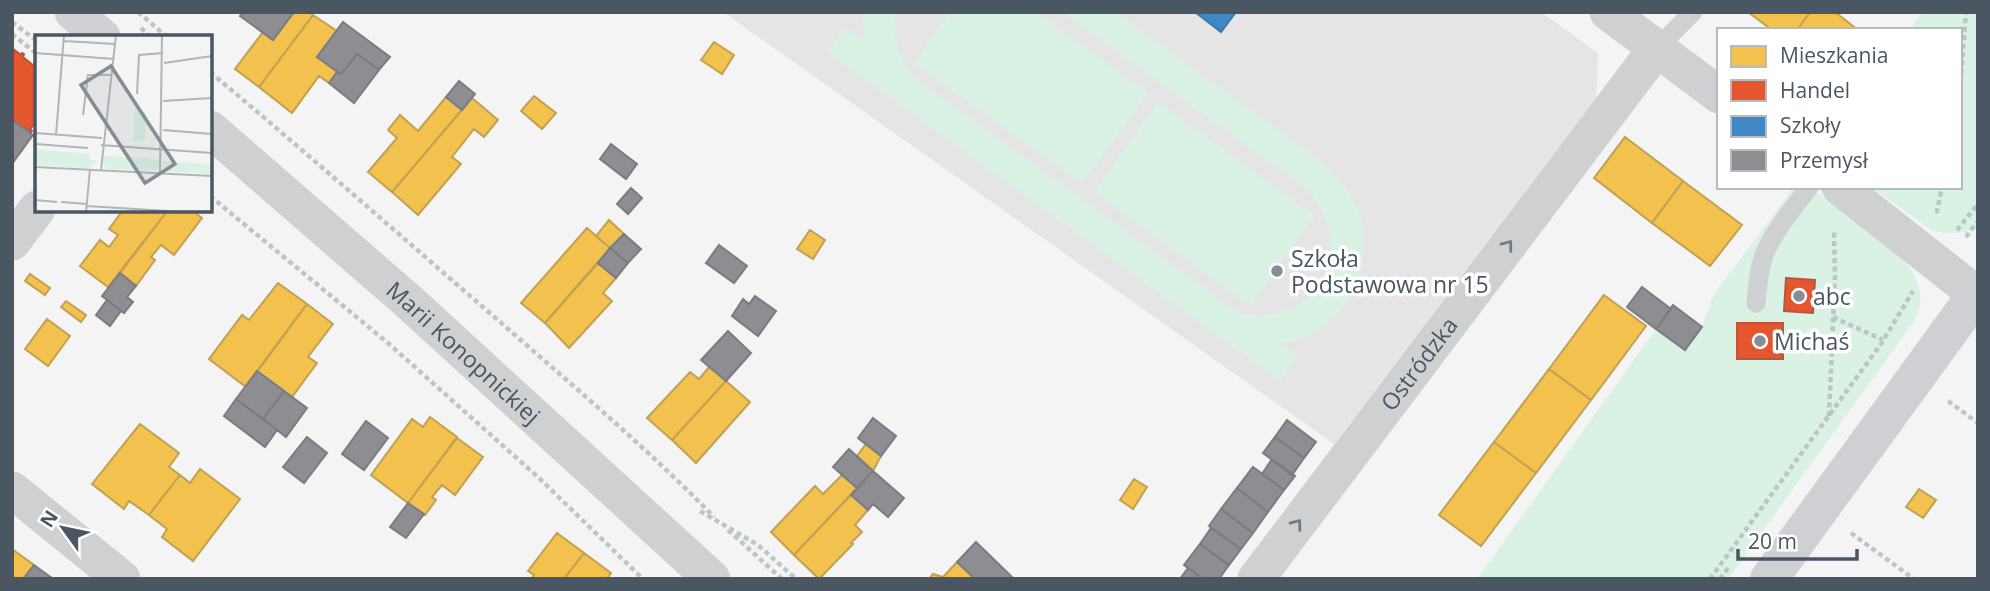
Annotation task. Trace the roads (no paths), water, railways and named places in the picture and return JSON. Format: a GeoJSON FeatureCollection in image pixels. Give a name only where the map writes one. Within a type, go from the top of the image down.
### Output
{"type":"FeatureCollection","features":[{"type":"Feature","properties":{"kind":"main road"},"geometry":{"type":"LineString","coordinates":[[1769,579],[1977,293]]}},
{"type":"Feature","properties":{"kind":"street"},"geometry":{"type":"LineString","coordinates":[[73,12],[100,35]]}},
{"type":"Feature","properties":{"kind":"street"},"geometry":{"type":"LineString","coordinates":[[1608,12],[1717,93]]}},
{"type":"Feature","properties":{"kind":"street","name":"Ostródzka"},"geometry":{"type":"LineString","coordinates":[[1256,579],[1657,48]]}},
{"type":"Feature","properties":{"kind":"street","name":"Marii Konopnickiej"},"geometry":{"type":"LineString","coordinates":[[212,131],[408,301],[712,579]]}},
{"type":"Feature","properties":{"kind":"street"},"geometry":{"type":"LineString","coordinates":[[1843,189],[1977,293]]}},
{"type":"Feature","properties":{"kind":"street"},"geometry":{"type":"LineString","coordinates":[[12,242],[35,212]]}},
{"type":"Feature","properties":{"kind":"street"},"geometry":{"type":"LineString","coordinates":[[12,490],[122,579]]}},
{"type":"Feature","properties":{"kind":"lane"},"geometry":{"type":"LineString","coordinates":[[1657,48],[1693,12]]}},
{"type":"Feature","properties":{"kind":"lane"},"geometry":{"type":"LineString","coordinates":[[1756,303],[1760,267],[1765,252],[1808,189]]}},
{"type":"Feature","properties":{"kind":"place","name":"Szkoła Podstawowa nr 15"},"geometry":{"type":"Point","coordinates":[1277,271]}},
{"type":"Feature","properties":{"kind":"place","name":"abc"},"geometry":{"type":"Point","coordinates":[1799,296]}},
{"type":"Feature","properties":{"kind":"place","name":"Michaś"},"geometry":{"type":"Point","coordinates":[1760,341]}}]}
